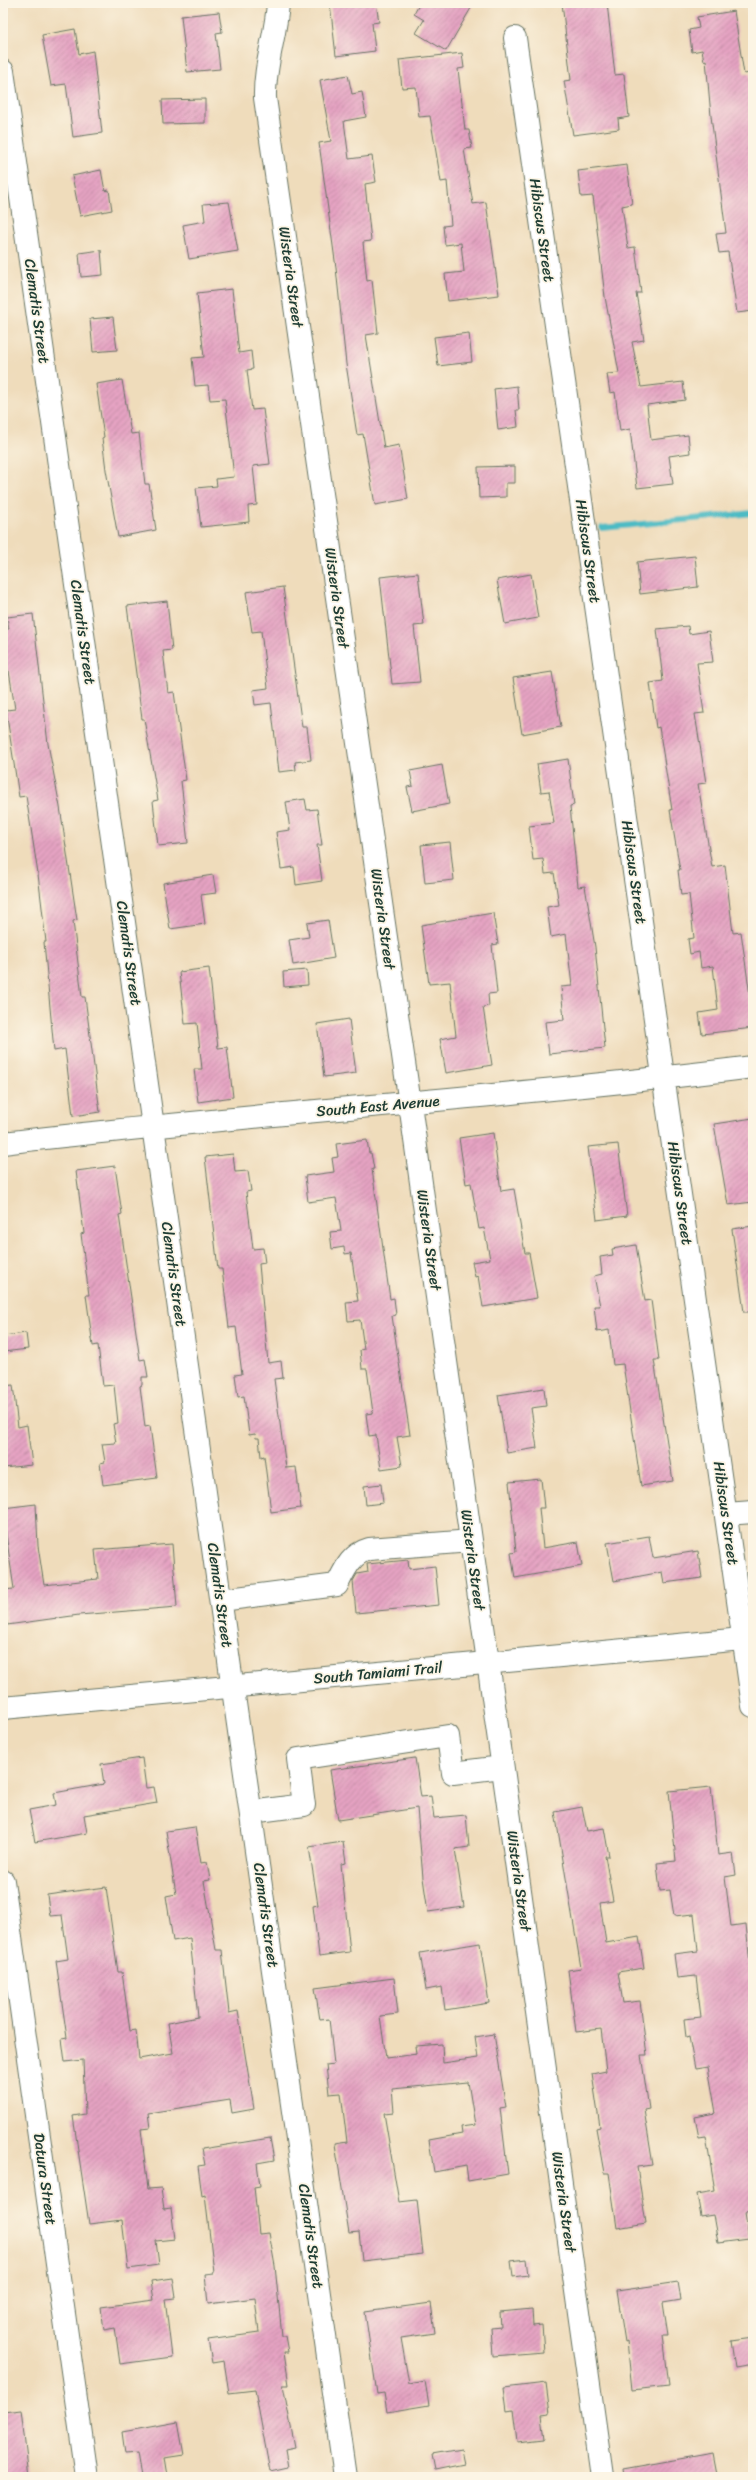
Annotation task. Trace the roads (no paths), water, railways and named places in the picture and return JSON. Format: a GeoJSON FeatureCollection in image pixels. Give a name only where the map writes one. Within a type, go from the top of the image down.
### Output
{"type":"FeatureCollection","features":[{"type":"Feature","properties":{"kind":"street","name":"Wisteria Street"},"geometry":{"type":"LineString","coordinates":[[278,3],[268,58],[265,98],[410,1104],[602,2477]]}},
{"type":"Feature","properties":{"kind":"street","name":"Hibiscus Street"},"geometry":{"type":"LineString","coordinates":[[515,38],[726,1514],[748,1639],[753,1706]]}},
{"type":"Feature","properties":{"kind":"street","name":"Clematis Street"},"geometry":{"type":"LineString","coordinates":[[3,71],[345,2477]]}},
{"type":"Feature","properties":{"kind":"street","name":"South East Avenue"},"geometry":{"type":"LineString","coordinates":[[3,1143],[153,1125],[410,1104],[663,1078],[753,1067]]}},
{"type":"Feature","properties":{"kind":"street"},"geometry":{"type":"LineString","coordinates":[[726,1514],[753,1512]]}},
{"type":"Feature","properties":{"kind":"street"},"geometry":{"type":"LineString","coordinates":[[221,1600],[337,1585],[348,1565],[358,1552],[369,1549],[471,1541]]}},
{"type":"Feature","properties":{"kind":"street","name":"South Tamiami Trail"},"geometry":{"type":"LineString","coordinates":[[3,1708],[748,1639]]}},
{"type":"Feature","properties":{"kind":"street"},"geometry":{"type":"LineString","coordinates":[[251,1812],[304,1804],[298,1759],[448,1736],[453,1773],[502,1766]]}},
{"type":"Feature","properties":{"kind":"street","name":"Datura Street"},"geometry":{"type":"LineString","coordinates":[[3,1881],[87,2477]]}},
{"type":"Feature","properties":{"kind":"waterway"},"geometry":{"type":"LineString","coordinates":[[602,528],[753,513]]}}]}
